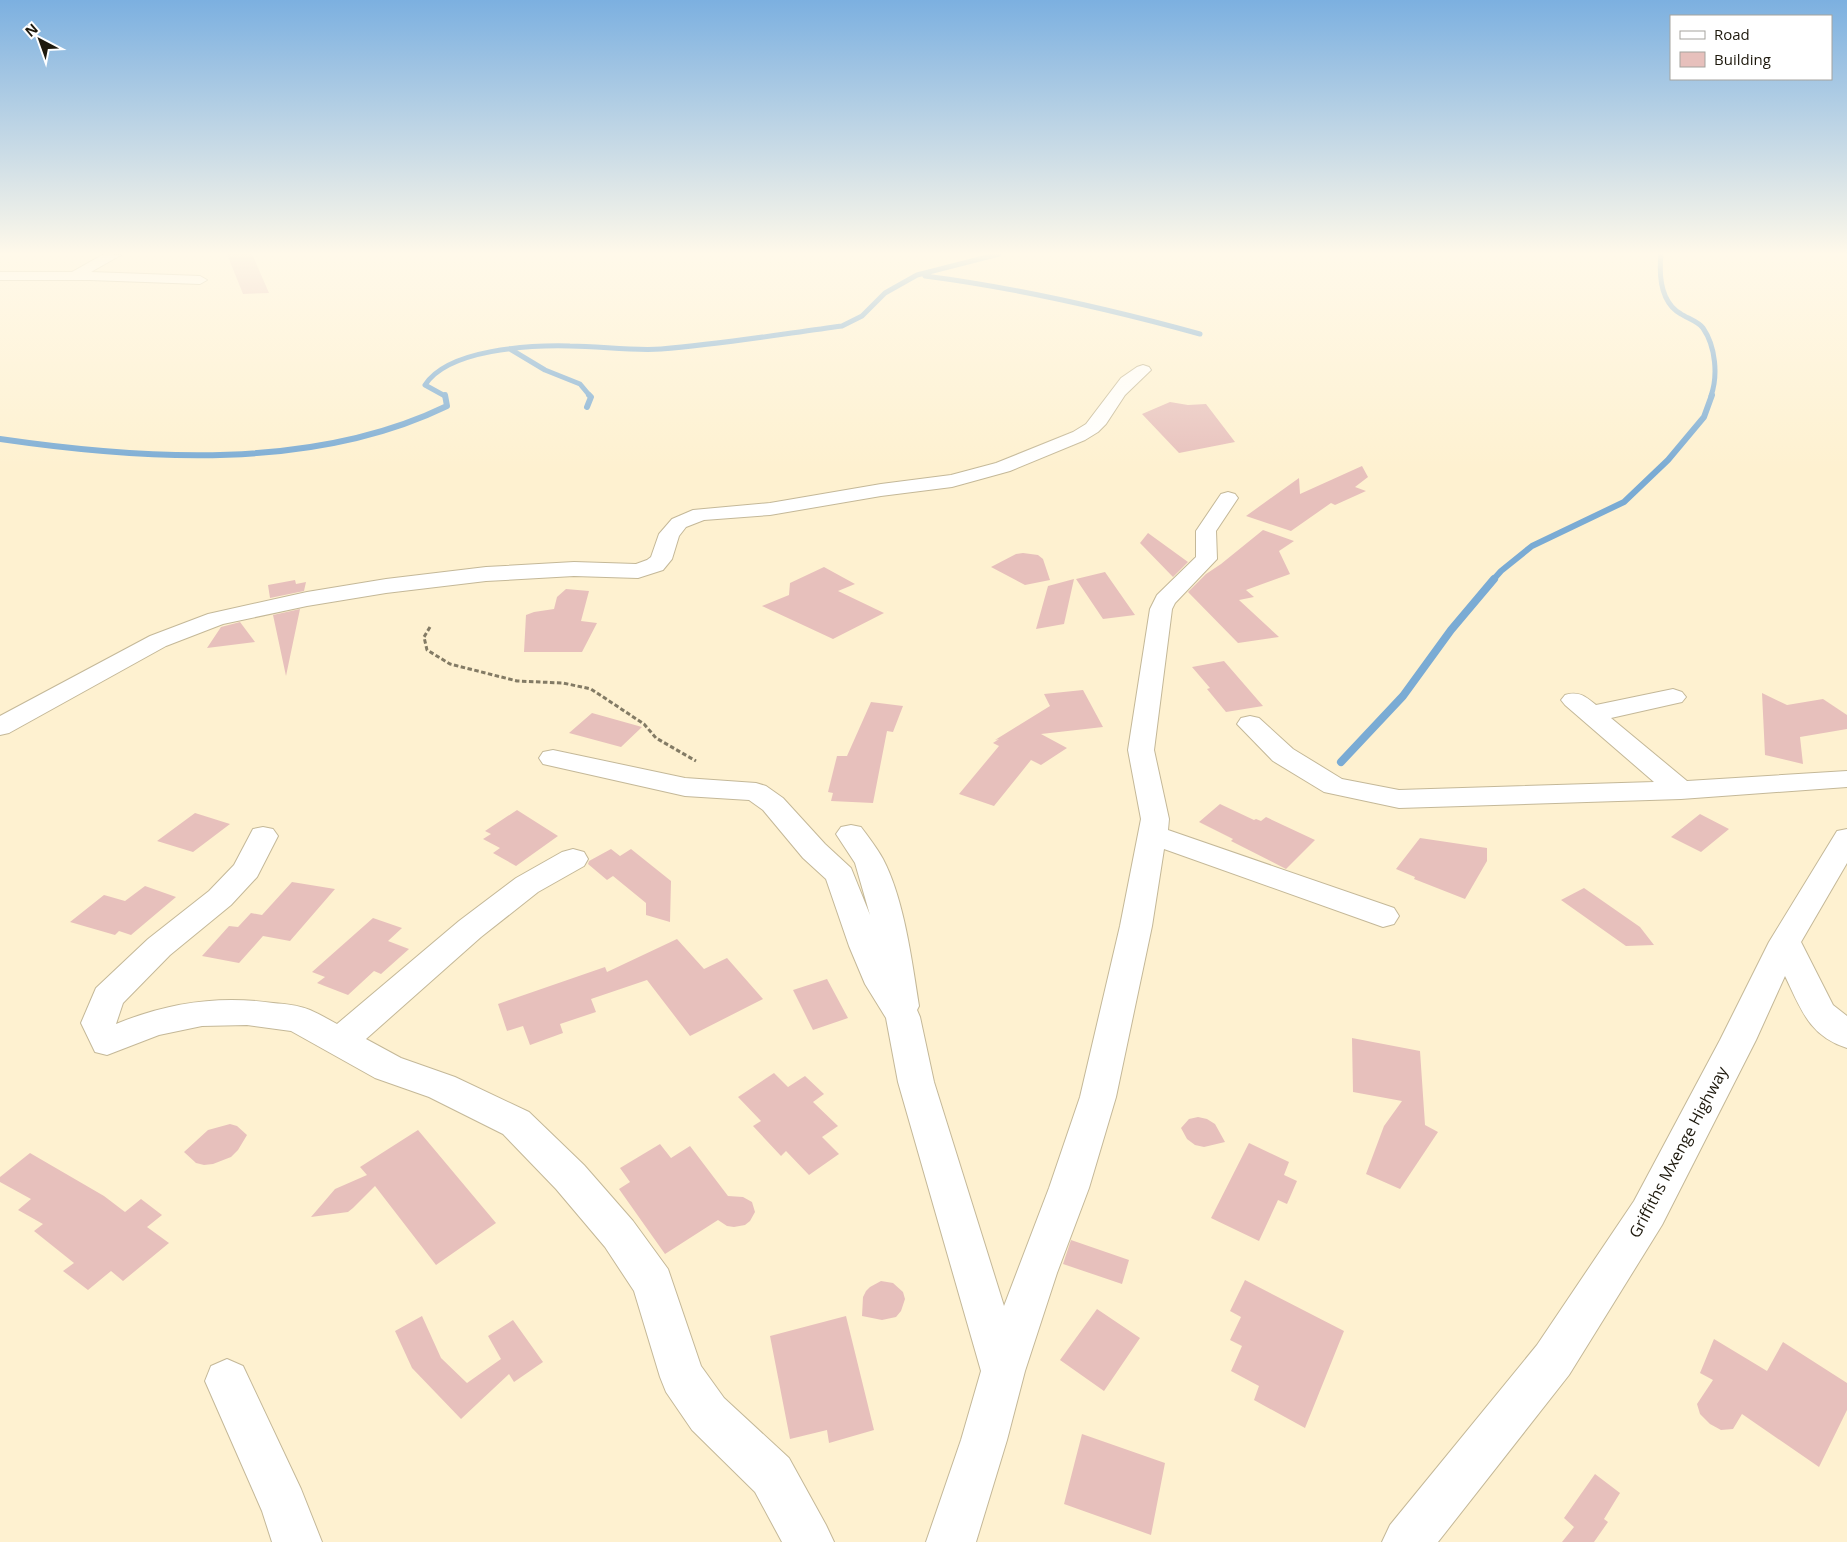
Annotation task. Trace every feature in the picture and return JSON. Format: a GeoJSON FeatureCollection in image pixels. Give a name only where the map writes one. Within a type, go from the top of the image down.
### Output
{"type":"FeatureCollection","features":[{"type":"Feature","properties":{"kind":"street"},"geometry":{"type":"LineString","coordinates":[[0,727],[158,641],[216,619],[307,599],[386,586],[496,574],[574,569],[644,570],[662,559],[668,534],[679,523],[700,514],[770,509],[881,490],[952,481],[1003,467],[1079,436],[1092,428],[1100,420],[1122,387],[1143,370]]}},
{"type":"Feature","properties":{"kind":"street"},"geometry":{"type":"LineString","coordinates":[[950,1542],[984,1440],[1003,1371],[1036,1273],[1069,1188],[1098,1097],[1136,926],[1156,820],[1141,750],[1161,609],[1165,600],[1206,559],[1209,553],[1205,537],[1206,531],[1228,498]]}},
{"type":"Feature","properties":{"kind":"street"},"geometry":{"type":"LineString","coordinates":[[1673,697],[1583,707],[1673,790]]}},
{"type":"Feature","properties":{"kind":"street"},"geometry":{"type":"LineString","coordinates":[[1250,724],[1283,755],[1335,772],[1334,786],[1399,799],[1673,790],[1847,779]]}},
{"type":"Feature","properties":{"kind":"street"},"geometry":{"type":"LineString","coordinates":[[553,758],[685,787],[756,792],[773,804],[814,850],[840,875],[868,953],[882,984],[903,1017]]}},
{"type":"Feature","properties":{"kind":"street"},"geometry":{"type":"LineString","coordinates":[[851,834],[869,861],[880,896],[896,963],[903,1017],[916,1082],[1003,1371]]}},
{"type":"Feature","properties":{"kind":"street"},"geometry":{"type":"LineString","coordinates":[[1153,835],[1383,916]]}},
{"type":"Feature","properties":{"kind":"street"},"geometry":{"type":"LineString","coordinates":[[263,836],[246,870],[220,898],[158,947],[108,997],[98,1023],[107,1042],[153,1023],[202,1013],[247,1012],[298,1019],[388,1068],[442,1087],[516,1123],[570,1177],[620,1234],[653,1283],[682,1377],[708,1414],[772,1475],[809,1542]]}},
{"type":"Feature","properties":{"kind":"street","name":"Griffiths Mxenge Highway"},"geometry":{"type":"LineString","coordinates":[[1407,1542],[1553,1360],[1648,1213],[1738,1040],[1785,942],[1847,838]]}},
{"type":"Feature","properties":{"kind":"street"},"geometry":{"type":"LineString","coordinates":[[341,1041],[470,929],[527,885],[572,859]]}},
{"type":"Feature","properties":{"kind":"street"},"geometry":{"type":"LineString","coordinates":[[1785,942],[1820,1014],[1847,1035]]}},
{"type":"Feature","properties":{"kind":"street"},"geometry":{"type":"LineString","coordinates":[[227,1381],[284,1506],[297,1542]]}},
{"type":"Feature","properties":{"kind":"path"},"geometry":{"type":"LineString","coordinates":[[430,628],[424,637],[427,650],[450,664],[517,681],[563,683],[580,685],[591,689],[644,724],[656,738],[702,765]]}},
{"type":"Feature","properties":{"kind":"building"},"geometry":{"type":"Polygon","coordinates":[[[1170,402],[1188,405],[1206,404],[1235,442],[1179,453],[1142,414],[1170,402]]]}},
{"type":"Feature","properties":{"kind":"building"},"geometry":{"type":"Polygon","coordinates":[[[1362,466],[1368,477],[1355,487],[1366,491],[1335,505],[1331,503],[1291,531],[1246,516],[1299,478],[1300,494],[1362,466]]]}},
{"type":"Feature","properties":{"kind":"building"},"geometry":{"type":"Polygon","coordinates":[[[1263,530],[1294,541],[1279,551],[1290,574],[1246,590],[1254,597],[1239,600],[1279,637],[1238,643],[1188,592],[1206,574],[1263,530]]]}},
{"type":"Feature","properties":{"kind":"building"},"geometry":{"type":"Polygon","coordinates":[[[1148,533],[1188,562],[1173,577],[1140,543],[1148,533]]]}},
{"type":"Feature","properties":{"kind":"building"},"geometry":{"type":"Polygon","coordinates":[[[1016,554],[1038,555],[1043,559],[1050,580],[1025,585],[991,567],[1016,554]]]}},
{"type":"Feature","properties":{"kind":"building"},"geometry":{"type":"Polygon","coordinates":[[[824,567],[855,584],[838,591],[884,613],[833,639],[762,606],[789,595],[790,583],[824,567]]]}},
{"type":"Feature","properties":{"kind":"building"},"geometry":{"type":"Polygon","coordinates":[[[1105,572],[1135,615],[1103,619],[1076,579],[1105,572]]]}},
{"type":"Feature","properties":{"kind":"building"},"geometry":{"type":"Polygon","coordinates":[[[1074,579],[1064,624],[1036,629],[1048,586],[1074,579]]]}},
{"type":"Feature","properties":{"kind":"building"},"geometry":{"type":"Polygon","coordinates":[[[295,580],[296,584],[306,582],[304,591],[270,598],[268,585],[295,580]]]}},
{"type":"Feature","properties":{"kind":"building"},"geometry":{"type":"Polygon","coordinates":[[[566,589],[589,591],[581,621],[597,623],[582,652],[524,652],[526,615],[554,609],[557,597],[566,589]]]}},
{"type":"Feature","properties":{"kind":"building"},"geometry":{"type":"Polygon","coordinates":[[[300,609],[286,676],[273,615],[300,609]]]}},
{"type":"Feature","properties":{"kind":"building"},"geometry":{"type":"Polygon","coordinates":[[[240,622],[255,642],[207,648],[221,627],[240,622]]]}},
{"type":"Feature","properties":{"kind":"building"},"geometry":{"type":"Polygon","coordinates":[[[1224,661],[1263,706],[1226,712],[1207,689],[1210,688],[1192,667],[1224,661]]]}},
{"type":"Feature","properties":{"kind":"building"},"geometry":{"type":"Polygon","coordinates":[[[1083,690],[1103,727],[1041,734],[1067,748],[1041,765],[1031,760],[994,806],[959,794],[999,746],[993,743],[999,739],[995,740],[1050,706],[1044,694],[1083,690]]]}},
{"type":"Feature","properties":{"kind":"building"},"geometry":{"type":"Polygon","coordinates":[[[1762,693],[1787,705],[1823,699],[1847,715],[1847,729],[1800,737],[1803,764],[1765,755],[1762,693]]]}},
{"type":"Feature","properties":{"kind":"building"},"geometry":{"type":"Polygon","coordinates":[[[871,702],[903,706],[893,732],[887,731],[873,803],[831,801],[833,793],[828,792],[837,756],[847,756],[871,702]]]}},
{"type":"Feature","properties":{"kind":"building"},"geometry":{"type":"Polygon","coordinates":[[[592,713],[642,727],[621,747],[569,733],[592,713]]]}},
{"type":"Feature","properties":{"kind":"building"},"geometry":{"type":"Polygon","coordinates":[[[1220,804],[1254,820],[1261,821],[1266,817],[1315,840],[1286,869],[1231,841],[1233,839],[1199,822],[1220,804]]]}},
{"type":"Feature","properties":{"kind":"building"},"geometry":{"type":"Polygon","coordinates":[[[517,810],[558,836],[516,866],[493,853],[500,848],[483,839],[491,834],[485,831],[517,810]]]}},
{"type":"Feature","properties":{"kind":"building"},"geometry":{"type":"Polygon","coordinates":[[[195,813],[230,824],[193,852],[157,841],[195,813]]]}},
{"type":"Feature","properties":{"kind":"building"},"geometry":{"type":"Polygon","coordinates":[[[1700,814],[1729,829],[1701,852],[1671,837],[1700,814]]]}},
{"type":"Feature","properties":{"kind":"building"},"geometry":{"type":"Polygon","coordinates":[[[1420,838],[1487,848],[1487,861],[1465,899],[1414,879],[1415,877],[1396,869],[1420,838]]]}},
{"type":"Feature","properties":{"kind":"building"},"geometry":{"type":"Polygon","coordinates":[[[611,849],[620,856],[631,849],[671,881],[670,922],[646,915],[646,903],[613,876],[607,880],[588,864],[589,861],[611,849]]]}},
{"type":"Feature","properties":{"kind":"building"},"geometry":{"type":"Polygon","coordinates":[[[292,882],[335,889],[290,941],[263,936],[239,963],[202,956],[229,926],[238,927],[251,913],[262,915],[292,882]]]}},
{"type":"Feature","properties":{"kind":"building"},"geometry":{"type":"Polygon","coordinates":[[[145,886],[176,897],[131,935],[119,931],[115,935],[70,922],[104,895],[125,901],[145,886]]]}},
{"type":"Feature","properties":{"kind":"building"},"geometry":{"type":"Polygon","coordinates":[[[1584,888],[1640,927],[1654,945],[1626,946],[1561,900],[1584,888]]]}},
{"type":"Feature","properties":{"kind":"building"},"geometry":{"type":"Polygon","coordinates":[[[373,918],[402,928],[388,941],[409,949],[381,974],[374,971],[348,995],[317,983],[325,977],[312,972],[373,918]]]}},
{"type":"Feature","properties":{"kind":"building"},"geometry":{"type":"Polygon","coordinates":[[[677,939],[704,969],[727,958],[763,999],[690,1036],[647,980],[591,999],[596,1012],[560,1024],[563,1033],[530,1045],[523,1026],[507,1031],[498,1004],[605,967],[607,972],[677,939]]]}},
{"type":"Feature","properties":{"kind":"building"},"geometry":{"type":"Polygon","coordinates":[[[827,979],[848,1018],[813,1030],[793,990],[827,979]]]}},
{"type":"Feature","properties":{"kind":"building"},"geometry":{"type":"Polygon","coordinates":[[[1352,1038],[1420,1051],[1425,1125],[1438,1132],[1400,1189],[1366,1174],[1384,1126],[1402,1101],[1353,1092],[1352,1038]]]}},
{"type":"Feature","properties":{"kind":"building"},"geometry":{"type":"Polygon","coordinates":[[[774,1073],[788,1087],[805,1076],[824,1094],[813,1102],[838,1126],[822,1137],[839,1154],[809,1175],[786,1151],[781,1156],[753,1126],[761,1121],[738,1097],[774,1073]]]}},
{"type":"Feature","properties":{"kind":"building"},"geometry":{"type":"Polygon","coordinates":[[[1198,1117],[1207,1119],[1215,1124],[1225,1142],[1204,1147],[1195,1145],[1187,1139],[1181,1128],[1189,1119],[1198,1117]]]}},
{"type":"Feature","properties":{"kind":"building"},"geometry":{"type":"Polygon","coordinates":[[[230,1124],[237,1126],[247,1135],[238,1150],[231,1157],[213,1164],[204,1165],[196,1163],[184,1152],[208,1130],[230,1124]]]}},
{"type":"Feature","properties":{"kind":"building"},"geometry":{"type":"Polygon","coordinates":[[[418,1130],[496,1223],[436,1265],[375,1186],[348,1212],[311,1217],[335,1189],[367,1175],[360,1167],[418,1130]]]}},
{"type":"Feature","properties":{"kind":"building"},"geometry":{"type":"Polygon","coordinates":[[[1249,1143],[1289,1162],[1284,1175],[1297,1181],[1287,1204],[1278,1200],[1259,1241],[1211,1218],[1249,1143]]]}},
{"type":"Feature","properties":{"kind":"building"},"geometry":{"type":"Polygon","coordinates":[[[660,1144],[671,1158],[690,1146],[728,1196],[743,1197],[752,1202],[755,1212],[750,1221],[745,1225],[734,1227],[727,1226],[718,1220],[665,1254],[619,1189],[630,1182],[620,1168],[660,1144]]]}},
{"type":"Feature","properties":{"kind":"building"},"geometry":{"type":"Polygon","coordinates":[[[30,1153],[104,1196],[125,1212],[141,1199],[162,1215],[147,1227],[169,1243],[123,1281],[111,1271],[88,1290],[63,1271],[74,1263],[34,1231],[43,1224],[18,1210],[31,1199],[0,1182],[0,1177],[30,1153]]]}},
{"type":"Feature","properties":{"kind":"building"},"geometry":{"type":"Polygon","coordinates":[[[1071,1240],[1129,1260],[1122,1284],[1063,1264],[1071,1240]]]}},
{"type":"Feature","properties":{"kind":"building"},"geometry":{"type":"Polygon","coordinates":[[[1245,1280],[1344,1331],[1305,1428],[1254,1400],[1259,1386],[1231,1371],[1242,1346],[1230,1340],[1241,1317],[1230,1311],[1245,1280]]]}},
{"type":"Feature","properties":{"kind":"building"},"geometry":{"type":"Polygon","coordinates":[[[881,1281],[893,1283],[903,1292],[905,1299],[901,1311],[896,1317],[882,1320],[862,1316],[863,1297],[866,1291],[881,1281]]]}},
{"type":"Feature","properties":{"kind":"building"},"geometry":{"type":"Polygon","coordinates":[[[1097,1309],[1140,1338],[1104,1391],[1060,1360],[1097,1309]]]}},
{"type":"Feature","properties":{"kind":"building"},"geometry":{"type":"Polygon","coordinates":[[[422,1316],[441,1358],[467,1383],[501,1359],[488,1336],[513,1320],[543,1362],[514,1382],[509,1374],[461,1419],[412,1368],[395,1331],[422,1316]]]}},
{"type":"Feature","properties":{"kind":"building"},"geometry":{"type":"Polygon","coordinates":[[[846,1316],[874,1430],[829,1443],[827,1430],[790,1439],[770,1336],[846,1316]]]}},
{"type":"Feature","properties":{"kind":"building"},"geometry":{"type":"Polygon","coordinates":[[[1714,1339],[1767,1371],[1783,1342],[1847,1383],[1847,1410],[1819,1467],[1742,1414],[1733,1429],[1721,1430],[1710,1424],[1700,1414],[1697,1404],[1713,1380],[1700,1373],[1714,1339]]]}},
{"type":"Feature","properties":{"kind":"building"},"geometry":{"type":"Polygon","coordinates":[[[1082,1434],[1165,1463],[1151,1535],[1064,1504],[1082,1434]]]}},
{"type":"Feature","properties":{"kind":"building"},"geometry":{"type":"Polygon","coordinates":[[[1595,1474],[1620,1493],[1604,1519],[1608,1522],[1594,1542],[1562,1542],[1574,1527],[1564,1518],[1595,1474]]]}},
{"type":"Feature","properties":{"kind":"waterway"},"geometry":{"type":"LineString","coordinates":[[445,396],[425,385],[436,373],[470,357],[513,348],[581,346],[661,349],[729,342],[842,326]]}},
{"type":"Feature","properties":{"kind":"waterway"},"geometry":{"type":"LineString","coordinates":[[1170,326],[1200,334]]}},
{"type":"Feature","properties":{"kind":"waterway"},"geometry":{"type":"LineString","coordinates":[[1701,326],[1711,344],[1713,353],[1715,380],[1711,396]]}},
{"type":"Feature","properties":{"kind":"waterway"},"geometry":{"type":"LineString","coordinates":[[510,349],[545,370],[580,384],[590,396]]}},
{"type":"Feature","properties":{"kind":"waterway"},"geometry":{"type":"LineString","coordinates":[[0,439],[112,452],[169,455],[227,455],[285,451],[341,442],[395,427],[447,406],[445,395]]}},
{"type":"Feature","properties":{"kind":"waterway"},"geometry":{"type":"LineString","coordinates":[[1493,580],[1501,571],[1532,546],[1624,502],[1668,460],[1704,417],[1712,395]]}},
{"type":"Feature","properties":{"kind":"waterway"},"geometry":{"type":"LineString","coordinates":[[587,407],[590,396]]}},
{"type":"Feature","properties":{"kind":"waterway"},"geometry":{"type":"LineString","coordinates":[[1341,762],[1403,696],[1451,630],[1494,579]]}}]}
